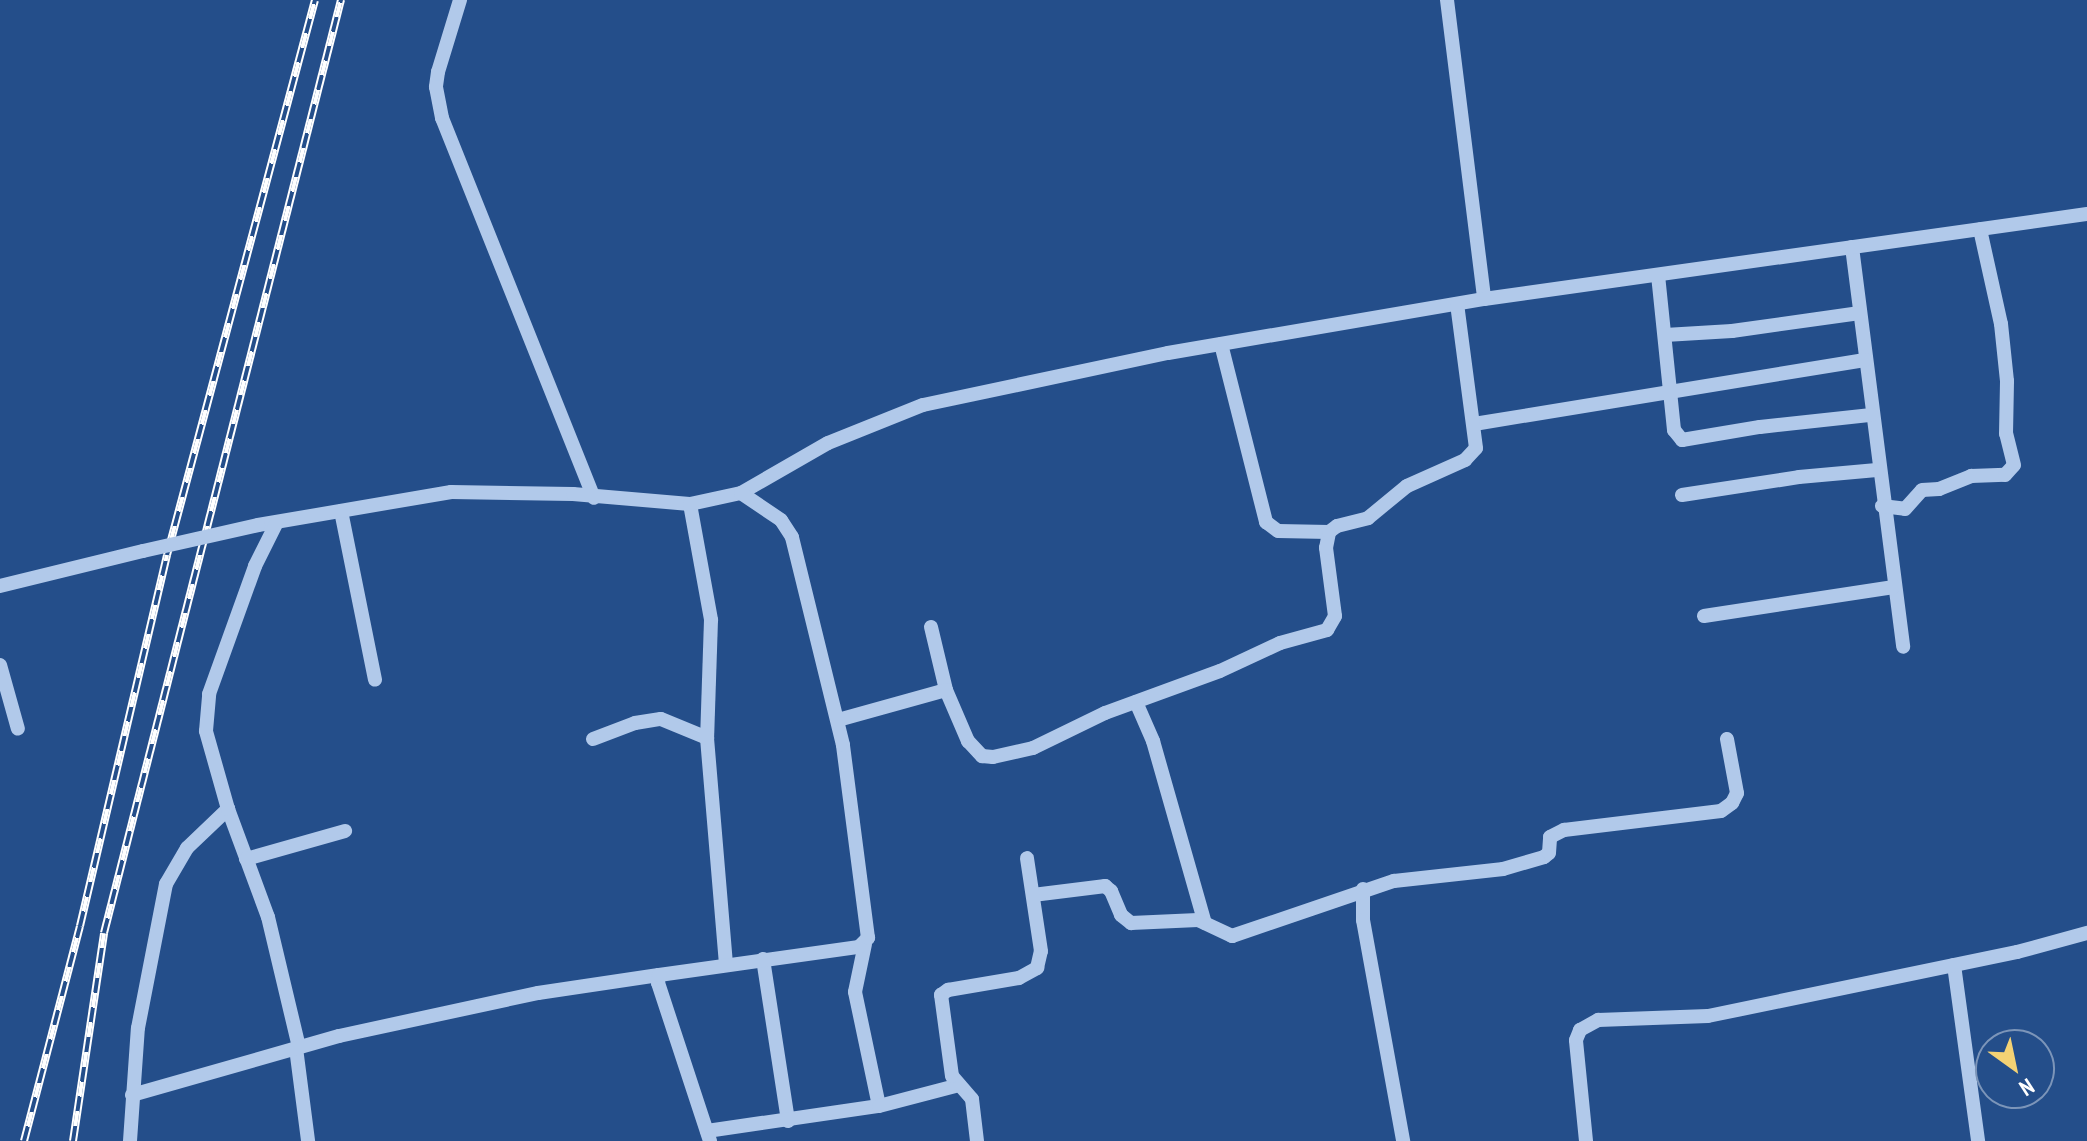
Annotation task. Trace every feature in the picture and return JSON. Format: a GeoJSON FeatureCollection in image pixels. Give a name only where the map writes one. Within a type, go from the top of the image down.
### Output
{"type":"FeatureCollection","features":[{"type":"Feature","properties":{"kind":"street"},"geometry":{"type":"LineString","coordinates":[[460,0],[438,72],[436,87],[442,118],[594,498]]}},
{"type":"Feature","properties":{"kind":"street"},"geometry":{"type":"LineString","coordinates":[[1447,0],[1484,299]]}},
{"type":"Feature","properties":{"kind":"street"},"geometry":{"type":"LineString","coordinates":[[0,586],[258,525],[451,492],[573,494],[690,504],[741,493],[828,443],[923,405],[1221,344],[1484,299],[2087,214]]}},
{"type":"Feature","properties":{"kind":"street"},"geometry":{"type":"LineString","coordinates":[[1882,506],[1905,509],[1922,490],[1939,489],[1971,476],[2005,475],[2014,465],[2006,434],[2007,381],[2001,324],[1980,229]]}},
{"type":"Feature","properties":{"kind":"street"},"geometry":{"type":"LineString","coordinates":[[1852,247],[1877,470],[1903,647]]}},
{"type":"Feature","properties":{"kind":"street"},"geometry":{"type":"LineString","coordinates":[[1658,275],[1677,437],[1688,441],[1760,427],[1871,415]]}},
{"type":"Feature","properties":{"kind":"street"},"geometry":{"type":"LineString","coordinates":[[1221,344],[1266,522],[1278,531],[1329,532],[1337,526],[1368,518],[1407,486],[1465,460],[1476,448],[1457,304]]}},
{"type":"Feature","properties":{"kind":"street"},"geometry":{"type":"LineString","coordinates":[[1665,335],[1732,331],[1860,313]]}},
{"type":"Feature","properties":{"kind":"street"},"geometry":{"type":"LineString","coordinates":[[1474,424],[1865,360]]}},
{"type":"Feature","properties":{"kind":"street"},"geometry":{"type":"LineString","coordinates":[[1682,495],[1799,477],[1877,470]]}},
{"type":"Feature","properties":{"kind":"street"},"geometry":{"type":"LineString","coordinates":[[741,493],[781,520],[792,537],[838,720],[868,938],[855,992],[879,1106]]}},
{"type":"Feature","properties":{"kind":"street"},"geometry":{"type":"LineString","coordinates":[[690,504],[711,620],[707,738],[726,964]]}},
{"type":"Feature","properties":{"kind":"street"},"geometry":{"type":"LineString","coordinates":[[341,511],[375,680]]}},
{"type":"Feature","properties":{"kind":"street"},"geometry":{"type":"LineString","coordinates":[[277,522],[255,566],[214,674],[205,713],[206,731],[228,809],[268,917],[297,1047],[308,1141]]}},
{"type":"Feature","properties":{"kind":"street"},"geometry":{"type":"LineString","coordinates":[[931,627],[946,690],[968,741],[982,756],[993,757],[1033,748],[1280,643],[1330,628],[1335,616],[1326,548],[1329,532]]}},
{"type":"Feature","properties":{"kind":"street"},"geometry":{"type":"LineString","coordinates":[[1704,616],[1894,587]]}},
{"type":"Feature","properties":{"kind":"street"},"geometry":{"type":"LineString","coordinates":[[0,665],[18,729]]}},
{"type":"Feature","properties":{"kind":"street"},"geometry":{"type":"LineString","coordinates":[[838,720],[946,690]]}},
{"type":"Feature","properties":{"kind":"street"},"geometry":{"type":"LineString","coordinates":[[1136,702],[1153,741],[1205,923]]}},
{"type":"Feature","properties":{"kind":"street"},"geometry":{"type":"LineString","coordinates":[[593,739],[635,723],[661,719],[707,738]]}},
{"type":"Feature","properties":{"kind":"street"},"geometry":{"type":"LineString","coordinates":[[1033,895],[1105,886],[1111,891],[1121,915],[1131,923],[1188,919],[1232,936],[1363,889],[1424,876],[1475,873],[1547,855],[1550,837],[1564,830],[1721,811],[1732,803],[1737,793],[1727,739]]}},
{"type":"Feature","properties":{"kind":"street"},"geometry":{"type":"LineString","coordinates":[[130,1141],[138,1028],[166,884],[187,848],[228,809]]}},
{"type":"Feature","properties":{"kind":"street"},"geometry":{"type":"LineString","coordinates":[[246,859],[345,831]]}},
{"type":"Feature","properties":{"kind":"street"},"geometry":{"type":"LineString","coordinates":[[977,1141],[972,1099],[951,1072],[941,995],[948,990],[1019,978],[1037,968],[1042,958],[1027,858]]}},
{"type":"Feature","properties":{"kind":"street"},"geometry":{"type":"LineString","coordinates":[[1363,889],[1363,920],[1403,1141]]}},
{"type":"Feature","properties":{"kind":"street"},"geometry":{"type":"LineString","coordinates":[[1586,1141],[1576,1055],[1580,1030],[1588,1025],[1613,1017],[1708,1016],[1954,965],[2087,933]]}},
{"type":"Feature","properties":{"kind":"street"},"geometry":{"type":"LineString","coordinates":[[132,1095],[297,1047],[523,996],[865,944]]}},
{"type":"Feature","properties":{"kind":"street"},"geometry":{"type":"LineString","coordinates":[[763,959],[788,1121]]}},
{"type":"Feature","properties":{"kind":"street"},"geometry":{"type":"LineString","coordinates":[[1954,965],[1978,1141]]}},
{"type":"Feature","properties":{"kind":"street"},"geometry":{"type":"LineString","coordinates":[[659,975],[658,983],[708,1136],[879,1106],[959,1085]]}},
{"type":"Feature","properties":{"kind":"railway"},"geometry":{"type":"LineString","coordinates":[[24,1141],[80,926],[167,555],[315,0]]}},
{"type":"Feature","properties":{"kind":"railway"},"geometry":{"type":"LineString","coordinates":[[73,1141],[104,933],[341,0]]}}]}
